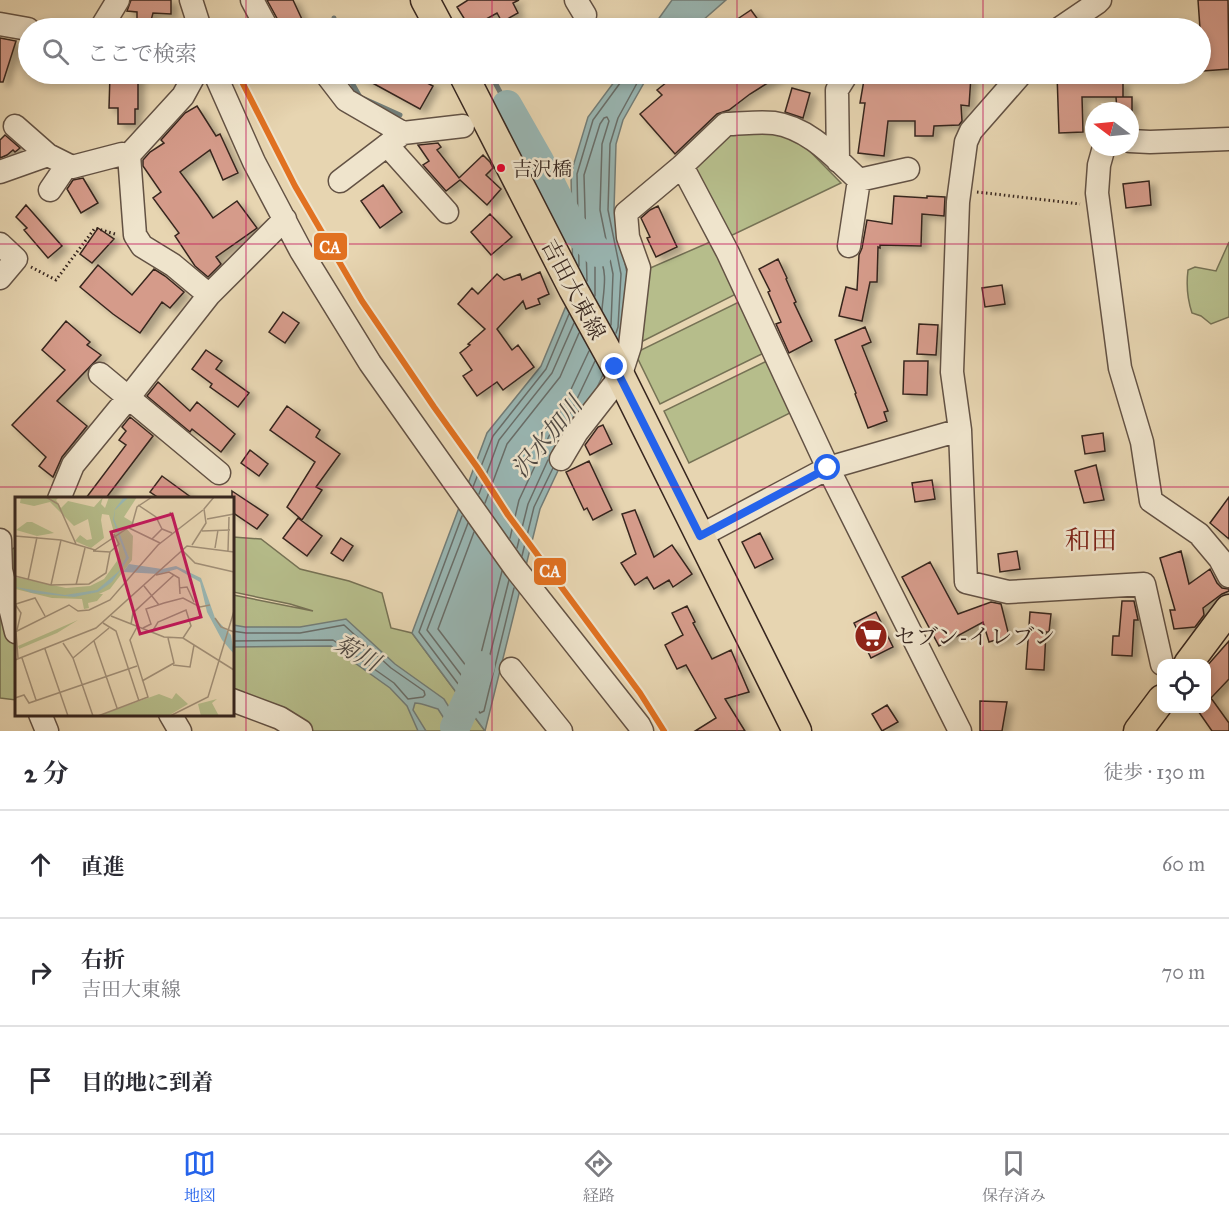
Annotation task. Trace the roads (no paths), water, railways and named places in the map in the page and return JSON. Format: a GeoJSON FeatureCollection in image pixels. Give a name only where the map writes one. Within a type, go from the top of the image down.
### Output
{"type":"FeatureCollection","features":[{"type":"Feature","properties":{"kind":"main road"},"geometry":{"type":"LineString","coordinates":[[425,0],[435,18]]}},
{"type":"Feature","properties":{"kind":"main road","name":"吉田大東線"},"geometry":{"type":"LineString","coordinates":[[468,84],[618,372],[796,731]]}},
{"type":"Feature","properties":{"kind":"main road"},"geometry":{"type":"LineString","coordinates":[[1191,659],[1229,609]]}},
{"type":"Feature","properties":{"kind":"main road"},"geometry":{"type":"LineString","coordinates":[[1138,731],[1157,705]]}},
{"type":"Feature","properties":{"kind":"street"},"geometry":{"type":"LineString","coordinates":[[107,18],[118,0]]}},
{"type":"Feature","properties":{"kind":"street"},"geometry":{"type":"LineString","coordinates":[[191,0],[197,18]]}},
{"type":"Feature","properties":{"kind":"street"},"geometry":{"type":"LineString","coordinates":[[252,0],[262,18]]}},
{"type":"Feature","properties":{"kind":"street"},"geometry":{"type":"LineString","coordinates":[[1075,18],[1100,0]]}},
{"type":"Feature","properties":{"kind":"street"},"geometry":{"type":"LineString","coordinates":[[0,24],[18,27]]}},
{"type":"Feature","properties":{"kind":"street"},"geometry":{"type":"LineString","coordinates":[[190,84],[183,96],[129,155],[135,234],[142,246],[173,265],[209,295]]}},
{"type":"Feature","properties":{"kind":"street"},"geometry":{"type":"LineString","coordinates":[[219,84],[254,162],[301,251],[370,363],[515,568],[642,731]]}},
{"type":"Feature","properties":{"kind":"street"},"geometry":{"type":"LineString","coordinates":[[334,84],[346,100],[395,139],[447,212]]}},
{"type":"Feature","properties":{"kind":"street"},"geometry":{"type":"LineString","coordinates":[[838,160],[837,90],[841,84]]}},
{"type":"Feature","properties":{"kind":"street"},"geometry":{"type":"LineString","coordinates":[[1012,84],[971,131],[966,142],[958,202],[952,372],[960,430],[966,582],[1008,592],[1144,584],[1161,659]]}},
{"type":"Feature","properties":{"kind":"street"},"geometry":{"type":"LineString","coordinates":[[561,459],[618,372],[630,346],[639,268],[628,237],[627,213],[682,166],[726,124],[771,123],[789,126],[813,139],[859,180]]}},
{"type":"Feature","properties":{"kind":"street"},"geometry":{"type":"LineString","coordinates":[[15,126],[58,160],[72,167],[122,154],[129,155]]}},
{"type":"Feature","properties":{"kind":"street"},"geometry":{"type":"LineString","coordinates":[[340,181],[395,139],[464,126]]}},
{"type":"Feature","properties":{"kind":"street"},"geometry":{"type":"LineString","coordinates":[[1139,141],[1229,139]]}},
{"type":"Feature","properties":{"kind":"street"},"geometry":{"type":"LineString","coordinates":[[1102,156],[1097,193],[1098,206],[1120,368],[1142,442],[1151,501],[1199,534],[1220,559],[1229,576]]}},
{"type":"Feature","properties":{"kind":"street"},"geometry":{"type":"LineString","coordinates":[[0,172],[58,160]]}},
{"type":"Feature","properties":{"kind":"street"},"geometry":{"type":"LineString","coordinates":[[50,190],[58,160]]}},
{"type":"Feature","properties":{"kind":"street"},"geometry":{"type":"LineString","coordinates":[[682,166],[728,252],[828,468],[960,731]]}},
{"type":"Feature","properties":{"kind":"street"},"geometry":{"type":"LineString","coordinates":[[859,180],[908,169]]}},
{"type":"Feature","properties":{"kind":"street"},"geometry":{"type":"LineString","coordinates":[[849,246],[859,180]]}},
{"type":"Feature","properties":{"kind":"street"},"geometry":{"type":"LineString","coordinates":[[59,497],[73,465],[209,295],[285,219]]}},
{"type":"Feature","properties":{"kind":"street"},"geometry":{"type":"LineString","coordinates":[[0,278],[8,252]]}},
{"type":"Feature","properties":{"kind":"street"},"geometry":{"type":"LineString","coordinates":[[100,374],[219,473]]}},
{"type":"Feature","properties":{"kind":"street"},"geometry":{"type":"LineString","coordinates":[[700,536],[828,468],[960,430]]}},
{"type":"Feature","properties":{"kind":"street"},"geometry":{"type":"LineString","coordinates":[[15,537],[0,541],[2,573],[15,628]]}},
{"type":"Feature","properties":{"kind":"street"},"geometry":{"type":"LineString","coordinates":[[511,669],[561,731]]}},
{"type":"Feature","properties":{"kind":"street"},"geometry":{"type":"LineString","coordinates":[[234,701],[280,718],[301,731]]}},
{"type":"Feature","properties":{"kind":"street"},"geometry":{"type":"LineString","coordinates":[[41,716],[47,731]]}},
{"type":"Feature","properties":{"kind":"street"},"geometry":{"type":"LineString","coordinates":[[171,716],[180,731]]}},
{"type":"Feature","properties":{"kind":"water"},"geometry":{"type":"Polygon","coordinates":[[[672,0],[726,0],[705,18],[659,18],[672,0]]]}},
{"type":"Feature","properties":{"kind":"water"},"geometry":{"type":"Polygon","coordinates":[[[613,84],[643,84],[623,120],[616,144],[614,210],[627,273],[624,330],[540,509],[485,731],[412,633],[487,433],[541,366],[573,289],[571,173],[588,117],[613,84]]]}},
{"type":"Feature","properties":{"kind":"water","name":"菊川"},"geometry":{"type":"Polygon","coordinates":[[[346,619],[395,664],[444,699],[464,731],[452,731],[438,709],[415,703],[413,710],[426,731],[418,731],[407,706],[390,688],[331,646],[234,647],[234,625],[300,627],[346,619]]]}},
{"type":"Feature","properties":{"kind":"waterway"},"geometry":{"type":"LineString","coordinates":[[353,84],[360,97],[400,115]]}},
{"type":"Feature","properties":{"kind":"waterway"},"geometry":{"type":"LineString","coordinates":[[496,84],[507,105]]}},
{"type":"Feature","properties":{"kind":"waterway"},"geometry":{"type":"LineString","coordinates":[[507,105],[539,161],[572,227],[598,252]]}},
{"type":"Feature","properties":{"kind":"waterway","name":"沢水加川"},"geometry":{"type":"LineString","coordinates":[[455,727],[480,666]]}},
{"type":"Feature","properties":{"kind":"place","name":"吉沢橋"},"geometry":{"type":"Point","coordinates":[501,168]}},
{"type":"Feature","properties":{"kind":"place","name":"セブン-イレブン"},"geometry":{"type":"Point","coordinates":[871,636]}},
{"type":"Feature","properties":{"kind":"district","name":"和田"},"geometry":{"type":"Point","coordinates":[1091,540]}}]}
